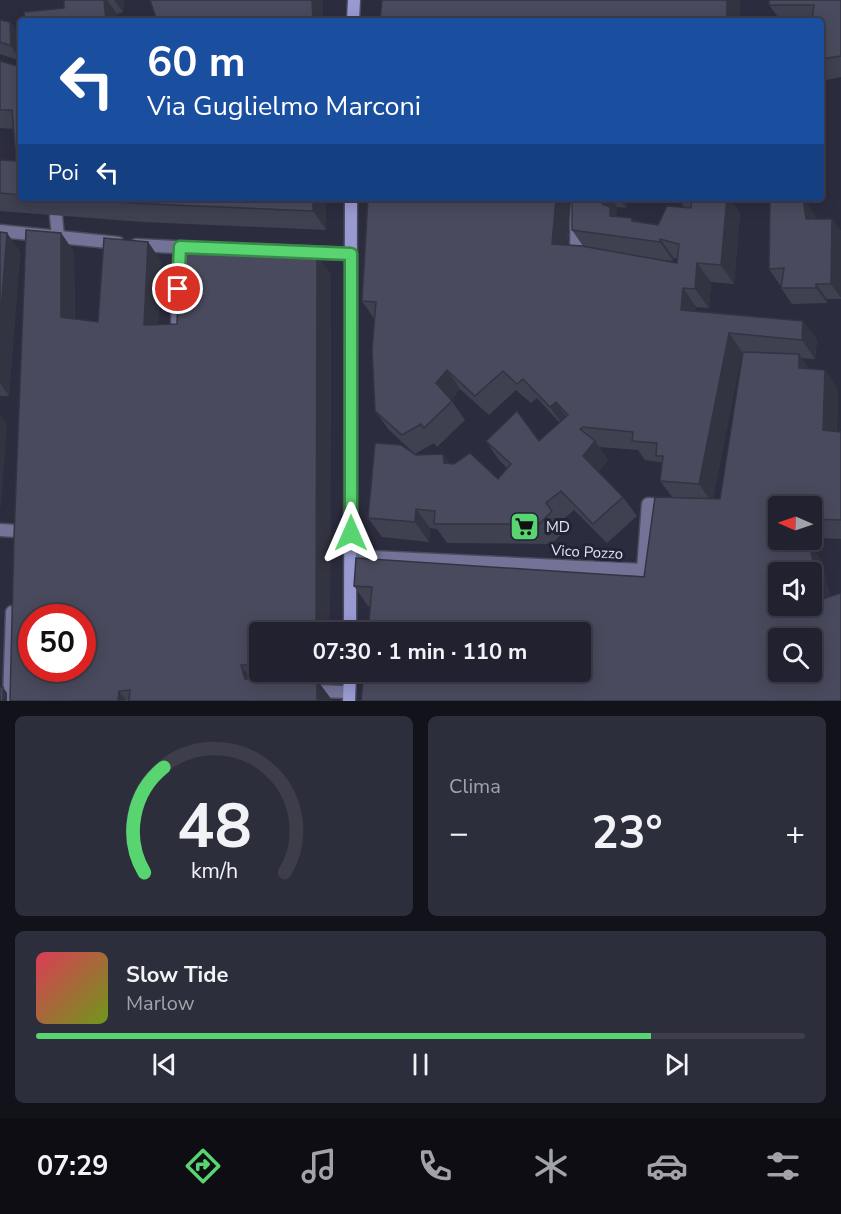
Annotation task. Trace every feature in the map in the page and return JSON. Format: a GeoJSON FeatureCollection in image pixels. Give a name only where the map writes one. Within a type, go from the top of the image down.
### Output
{"type":"FeatureCollection","features":[{"type":"Feature","properties":{"kind":"main road"},"geometry":{"type":"LineString","coordinates":[[353,18],[354,0]]}},
{"type":"Feature","properties":{"kind":"main road"},"geometry":{"type":"LineString","coordinates":[[350,622],[351,201]]}},
{"type":"Feature","properties":{"kind":"street"},"geometry":{"type":"LineString","coordinates":[[577,201],[576,250],[583,259],[594,261]]}},
{"type":"Feature","properties":{"kind":"street"},"geometry":{"type":"LineString","coordinates":[[56,216],[58,237]]}},
{"type":"Feature","properties":{"kind":"street"},"geometry":{"type":"LineString","coordinates":[[0,231],[29,240],[58,237],[202,248]]}},
{"type":"Feature","properties":{"kind":"street"},"geometry":{"type":"LineString","coordinates":[[177,330],[180,247]]}},
{"type":"Feature","properties":{"kind":"street"},"geometry":{"type":"LineString","coordinates":[[248,250],[351,254]]}},
{"type":"Feature","properties":{"kind":"street","name":"Vico Pozzo"},"geometry":{"type":"LineString","coordinates":[[351,556],[643,570],[648,504],[681,506]]}},
{"type":"Feature","properties":{"kind":"street"},"geometry":{"type":"LineString","coordinates":[[0,530],[16,531]]}},
{"type":"Feature","properties":{"kind":"street"},"geometry":{"type":"LineString","coordinates":[[9,701],[13,599]]}},
{"type":"Feature","properties":{"kind":"street"},"geometry":{"type":"LineString","coordinates":[[296,690],[349,696]]}},
{"type":"Feature","properties":{"kind":"building"},"geometry":{"type":"Polygon","coordinates":[[[64,0],[104,0],[106,18],[25,18],[24,12],[64,8],[64,0]]]}},
{"type":"Feature","properties":{"kind":"building"},"geometry":{"type":"Polygon","coordinates":[[[150,0],[312,0],[313,18],[156,18],[150,0]]]}},
{"type":"Feature","properties":{"kind":"building"},"geometry":{"type":"Polygon","coordinates":[[[382,0],[727,0],[727,18],[380,18],[382,0]]]}},
{"type":"Feature","properties":{"kind":"building"},"geometry":{"type":"Polygon","coordinates":[[[769,0],[841,0],[841,56],[824,58],[824,18],[812,18],[814,5],[769,5],[769,0]]]}},
{"type":"Feature","properties":{"kind":"building"},"geometry":{"type":"Polygon","coordinates":[[[0,20],[10,22],[11,46],[0,42],[0,20]]]}},
{"type":"Feature","properties":{"kind":"building"},"geometry":{"type":"Polygon","coordinates":[[[0,61],[18,66],[18,195],[0,193],[0,160],[16,161],[12,110],[0,110],[0,61]]]}},
{"type":"Feature","properties":{"kind":"building"},"geometry":{"type":"Polygon","coordinates":[[[103,201],[313,201],[313,211],[103,201]]]}},
{"type":"Feature","properties":{"kind":"building"},"geometry":{"type":"Polygon","coordinates":[[[368,201],[556,201],[552,244],[582,246],[677,263],[679,244],[660,239],[660,242],[572,230],[572,201],[602,201],[602,204],[610,207],[610,216],[632,218],[632,221],[658,225],[667,206],[691,208],[692,201],[727,201],[721,265],[697,263],[695,289],[683,288],[681,310],[803,321],[802,340],[729,333],[699,484],[660,481],[663,456],[656,456],[657,443],[632,441],[633,432],[583,427],[580,429],[595,441],[583,456],[623,497],[593,524],[561,491],[546,503],[552,511],[539,524],[434,524],[435,511],[416,509],[415,522],[368,518],[375,443],[401,445],[416,455],[443,454],[444,463],[454,464],[470,453],[498,479],[511,464],[486,441],[517,411],[539,441],[568,415],[556,402],[550,407],[523,379],[517,384],[503,371],[475,396],[447,370],[436,383],[452,401],[424,428],[421,424],[402,435],[375,411],[372,349],[376,302],[362,301],[368,201]]]}},
{"type":"Feature","properties":{"kind":"building"},"geometry":{"type":"Polygon","coordinates":[[[770,201],[803,201],[806,219],[832,219],[831,284],[816,284],[816,288],[781,288],[784,268],[769,269],[770,201]]]}},
{"type":"Feature","properties":{"kind":"building"},"geometry":{"type":"Polygon","coordinates":[[[26,230],[61,233],[61,317],[98,322],[104,238],[148,242],[144,325],[177,324],[180,242],[317,255],[316,622],[249,622],[249,665],[241,665],[245,679],[249,679],[249,682],[317,682],[317,701],[129,701],[130,690],[119,691],[118,701],[10,701],[26,230]]]}},
{"type":"Feature","properties":{"kind":"building"},"geometry":{"type":"Polygon","coordinates":[[[0,232],[7,233],[0,323],[0,232]]]}},
{"type":"Feature","properties":{"kind":"building"},"geometry":{"type":"Polygon","coordinates":[[[743,352],[799,354],[799,368],[825,370],[823,430],[841,432],[841,520],[822,519],[822,496],[768,496],[768,550],[811,550],[813,562],[768,562],[768,616],[822,616],[822,599],[841,593],[841,701],[361,701],[363,682],[591,682],[591,622],[369,622],[372,587],[354,586],[356,558],[644,577],[655,497],[720,499],[743,352]]]}},
{"type":"Feature","properties":{"kind":"building"},"geometry":{"type":"Polygon","coordinates":[[[0,687],[3,687],[3,701],[0,701],[0,687]]]}},
{"type":"Feature","properties":{"kind":"place","name":"MD"},"geometry":{"type":"Point","coordinates":[525,527]}},
{"type":"Feature","properties":{"kind":"route"},"geometry":{"type":"LineString","coordinates":[[178,289],[180,247],[351,254],[351,533]]}}]}
